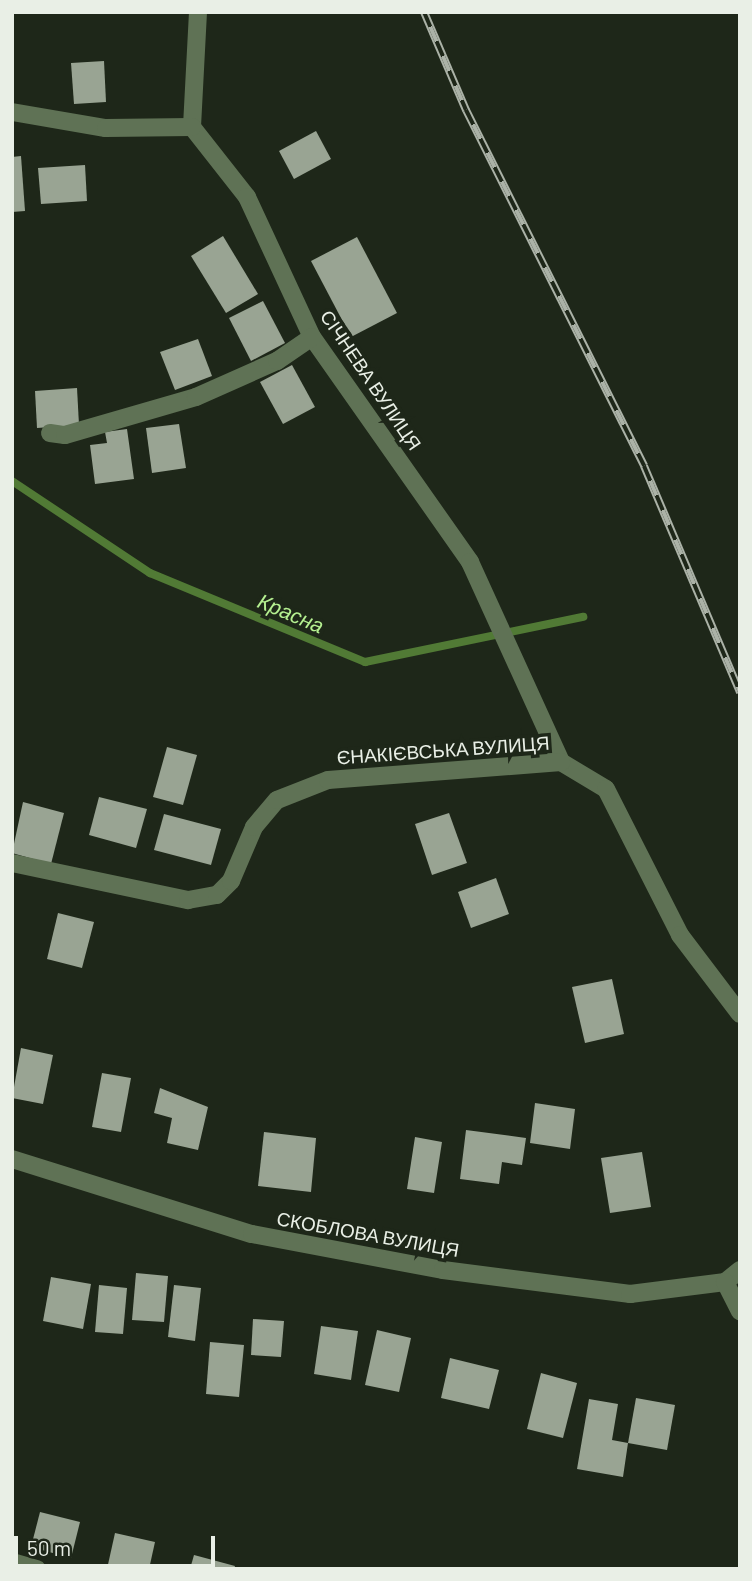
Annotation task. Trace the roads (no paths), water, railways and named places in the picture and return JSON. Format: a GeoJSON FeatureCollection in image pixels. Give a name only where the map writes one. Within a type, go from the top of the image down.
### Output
{"type":"FeatureCollection","features":[{"type":"Feature","properties":{"kind":"street"},"geometry":{"type":"LineString","coordinates":[[12,112],[106,128],[192,127],[198,12]]}},
{"type":"Feature","properties":{"kind":"street","name":"СІЧНЕВА ВУЛИЦЯ"},"geometry":{"type":"LineString","coordinates":[[192,127],[247,197],[312,337],[470,562],[561,762]]}},
{"type":"Feature","properties":{"kind":"street"},"geometry":{"type":"LineString","coordinates":[[50,433],[65,435],[196,397],[277,361],[312,337]]}},
{"type":"Feature","properties":{"kind":"street"},"geometry":{"type":"LineString","coordinates":[[561,762],[606,789],[680,935],[740,1014]]}},
{"type":"Feature","properties":{"kind":"street","name":"ЄНАКІЄВСЬКА ВУЛИЦЯ"},"geometry":{"type":"LineString","coordinates":[[12,863],[197,898],[217,895],[231,881],[254,827],[277,800],[327,780],[561,762]]}},
{"type":"Feature","properties":{"kind":"street","name":"СКОБЛОВА ВУЛИЦЯ"},"geometry":{"type":"LineString","coordinates":[[12,1159],[252,1234],[443,1270],[629,1294],[725,1282]]}},
{"type":"Feature","properties":{"kind":"street"},"geometry":{"type":"LineString","coordinates":[[740,1270],[725,1282],[740,1311]]}},
{"type":"Feature","properties":{"kind":"street"},"geometry":{"type":"LineString","coordinates":[[12,1562],[37,1569]]}},
{"type":"Feature","properties":{"kind":"waterway","name":"Красна"},"geometry":{"type":"LineString","coordinates":[[12,481],[150,573],[365,662],[583,617]]}},
{"type":"Feature","properties":{"kind":"railway"},"geometry":{"type":"LineString","coordinates":[[424,12],[466,110],[644,466],[740,692]]}}]}
